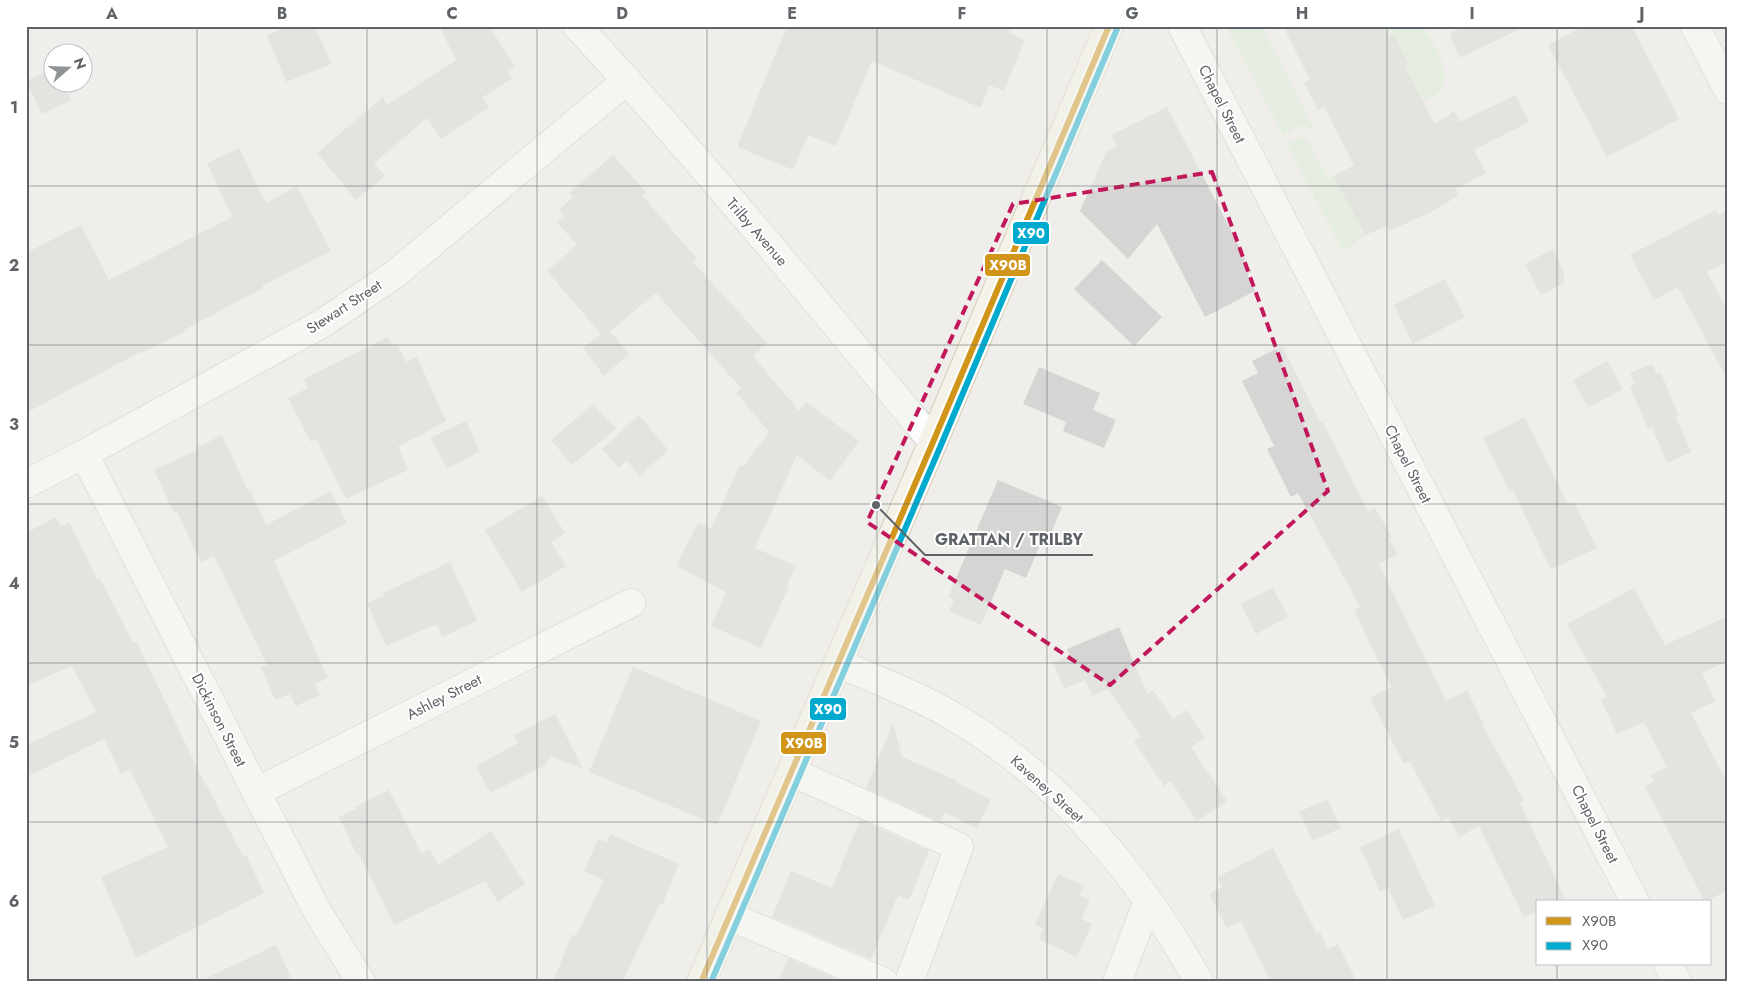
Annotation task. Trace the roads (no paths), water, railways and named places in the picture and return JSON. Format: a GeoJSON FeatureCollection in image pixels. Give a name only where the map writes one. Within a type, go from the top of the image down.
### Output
{"type":"FeatureCollection","features":[{"type":"Feature","properties":{"kind":"main road"},"geometry":{"type":"LineString","coordinates":[[701,982],[1109,26]]}},
{"type":"Feature","properties":{"kind":"street","name":"Trilby Avenue"},"geometry":{"type":"LineString","coordinates":[[577,26],[627,80],[933,442]]}},
{"type":"Feature","properties":{"kind":"street","name":"Chapel Street"},"geometry":{"type":"LineString","coordinates":[[1182,26],[1634,900]]}},
{"type":"Feature","properties":{"kind":"street"},"geometry":{"type":"LineString","coordinates":[[1695,26],[1728,90]]}},
{"type":"Feature","properties":{"kind":"street","name":"Stewart Street"},"geometry":{"type":"LineString","coordinates":[[26,484],[323,323],[396,274],[627,80]]}},
{"type":"Feature","properties":{"kind":"street","name":"Dickinson Street"},"geometry":{"type":"LineString","coordinates":[[84,454],[316,909],[361,982]]}},
{"type":"Feature","properties":{"kind":"street","name":"Ashley Street"},"geometry":{"type":"LineString","coordinates":[[256,792],[631,603]]}},
{"type":"Feature","properties":{"kind":"street","name":"Kaveney Street"},"geometry":{"type":"LineString","coordinates":[[838,663],[921,699],[961,721],[1018,761],[1074,812],[1107,849],[1148,901],[1199,982]]}},
{"type":"Feature","properties":{"kind":"street"},"geometry":{"type":"LineString","coordinates":[[792,772],[959,847],[909,982]]}},
{"type":"Feature","properties":{"kind":"street"},"geometry":{"type":"LineString","coordinates":[[1117,982],[1148,901]]}},
{"type":"Feature","properties":{"kind":"street"},"geometry":{"type":"LineString","coordinates":[[729,916],[884,982]]}},
{"type":"Feature","properties":{"kind":"street"},"geometry":{"type":"LineString","coordinates":[[1669,966],[1677,982]]}},
{"type":"Feature","properties":{"kind":"place","name":"GRATTAN / TRILBY"},"geometry":{"type":"Point","coordinates":[876,505]}}]}
